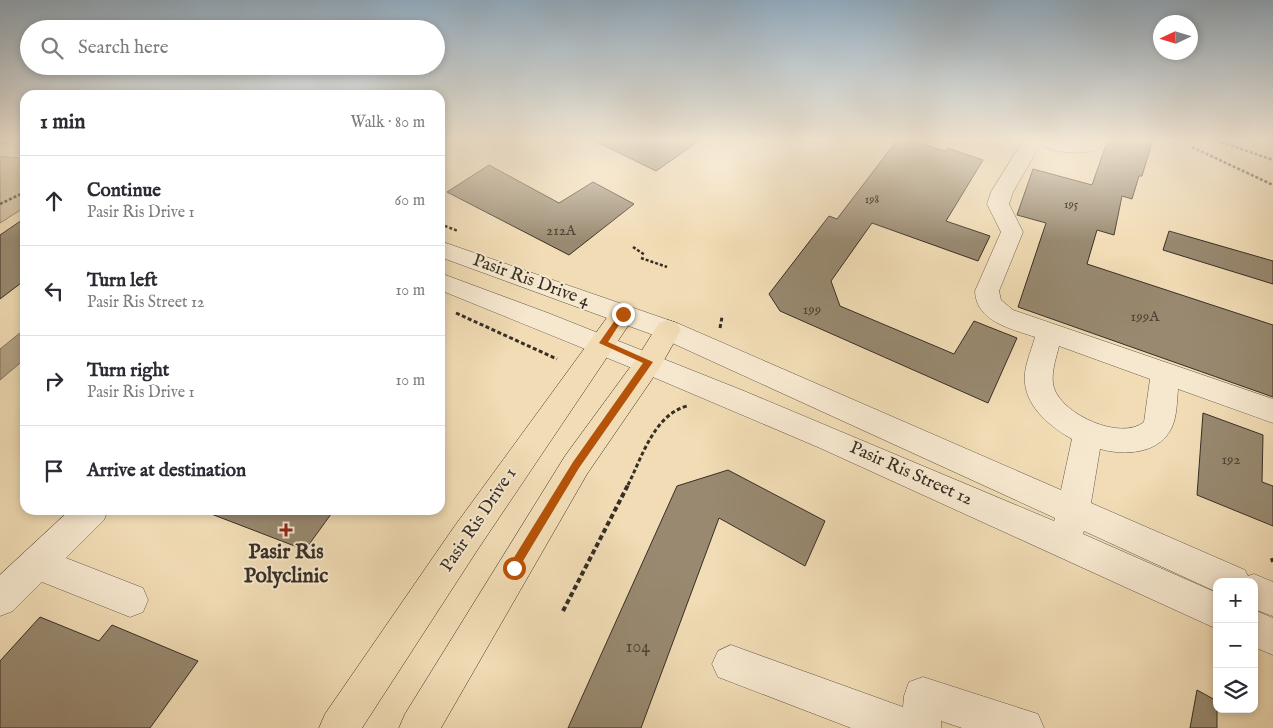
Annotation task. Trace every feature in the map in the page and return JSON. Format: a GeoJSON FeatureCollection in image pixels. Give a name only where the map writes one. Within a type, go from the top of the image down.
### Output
{"type":"FeatureCollection","features":[{"type":"Feature","properties":{"kind":"main road","name":"Pasir Ris Drive 1"},"geometry":{"type":"LineString","coordinates":[[339,728],[466,538],[623,314]]}},
{"type":"Feature","properties":{"kind":"main road"},"geometry":{"type":"LineString","coordinates":[[419,728],[576,465],[649,362],[668,330]]}},
{"type":"Feature","properties":{"kind":"street"},"geometry":{"type":"LineString","coordinates":[[1013,173],[1002,192],[998,204],[1012,232],[987,291],[987,301],[995,310],[1004,316],[1050,333],[1273,412]]}},
{"type":"Feature","properties":{"kind":"street","name":"Pasir Ris Drive 4"},"geometry":{"type":"LineString","coordinates":[[445,251],[623,314]]}},
{"type":"Feature","properties":{"kind":"street","name":"Pasir Ris Drive 4"},"geometry":{"type":"LineString","coordinates":[[445,282],[603,343]]}},
{"type":"Feature","properties":{"kind":"street","name":"Pasir Ris Street 12"},"geometry":{"type":"LineString","coordinates":[[623,314],[668,330],[1070,526],[1213,609]]}},
{"type":"Feature","properties":{"kind":"street"},"geometry":{"type":"LineString","coordinates":[[1050,333],[1038,380],[1040,390],[1049,405],[1067,422],[1088,434],[1109,440],[1130,442],[1147,437],[1157,427],[1165,373]]}},
{"type":"Feature","properties":{"kind":"street","name":"Pasir Ris Street 12"},"geometry":{"type":"LineString","coordinates":[[603,343],[747,403],[1070,526],[1222,578]]}},
{"type":"Feature","properties":{"kind":"street"},"geometry":{"type":"LineString","coordinates":[[1070,526],[1088,434]]}},
{"type":"Feature","properties":{"kind":"street"},"geometry":{"type":"LineString","coordinates":[[0,599],[87,515]]}},
{"type":"Feature","properties":{"kind":"street"},"geometry":{"type":"LineString","coordinates":[[37,563],[130,600]]}},
{"type":"Feature","properties":{"kind":"street"},"geometry":{"type":"LineString","coordinates":[[1258,593],[1273,599]]}},
{"type":"Feature","properties":{"kind":"street"},"geometry":{"type":"LineString","coordinates":[[1258,630],[1273,637]]}},
{"type":"Feature","properties":{"kind":"street"},"geometry":{"type":"LineString","coordinates":[[731,664],[904,728]]}},
{"type":"Feature","properties":{"kind":"street"},"geometry":{"type":"LineString","coordinates":[[920,728],[923,696],[1024,728]]}},
{"type":"Feature","properties":{"kind":"path"},"geometry":{"type":"LineString","coordinates":[[1249,173],[1273,184]]}},
{"type":"Feature","properties":{"kind":"path"},"geometry":{"type":"LineString","coordinates":[[0,204],[20,194]]}},
{"type":"Feature","properties":{"kind":"path"},"geometry":{"type":"LineString","coordinates":[[633,247],[645,255]]}},
{"type":"Feature","properties":{"kind":"path"},"geometry":{"type":"LineString","coordinates":[[641,258],[667,267]]}},
{"type":"Feature","properties":{"kind":"path"},"geometry":{"type":"LineString","coordinates":[[449,310],[557,359]]}},
{"type":"Feature","properties":{"kind":"path"},"geometry":{"type":"LineString","coordinates":[[563,611],[658,426],[676,409],[674,404]]}},
{"type":"Feature","properties":{"kind":"path"},"geometry":{"type":"LineString","coordinates":[[1272,558],[1273,562]]}},
{"type":"Feature","properties":{"kind":"shaded area"},"geometry":{"type":"Polygon","coordinates":[[[0,173],[20,173],[20,210],[0,223],[0,173]]]}},
{"type":"Feature","properties":{"kind":"shaded area"},"geometry":{"type":"Polygon","coordinates":[[[20,333],[20,363],[0,380],[0,349],[20,333]]]}},
{"type":"Feature","properties":{"kind":"building"},"geometry":{"type":"Polygon","coordinates":[[[477,173],[504,173],[559,203],[593,182],[634,204],[569,255],[447,192],[477,173]]]}},
{"type":"Feature","properties":{"kind":"building"},"geometry":{"type":"Polygon","coordinates":[[[872,173],[975,173],[946,221],[990,236],[978,261],[872,223],[831,281],[840,306],[954,354],[974,321],[1017,338],[988,403],[780,311],[769,294],[829,216],[837,219],[872,173]]]}},
{"type":"Feature","properties":{"kind":"building"},"geometry":{"type":"Polygon","coordinates":[[[1032,173],[1048,173],[1092,185],[1096,173],[1143,173],[1142,176],[1139,176],[1132,199],[1122,196],[1114,235],[1097,230],[1087,264],[1273,325],[1273,397],[1018,307],[1046,223],[1017,215],[1032,173]]]}},
{"type":"Feature","properties":{"kind":"building"},"geometry":{"type":"Polygon","coordinates":[[[20,221],[20,284],[0,299],[0,235],[20,221]]]}},
{"type":"Feature","properties":{"kind":"building"},"geometry":{"type":"Polygon","coordinates":[[[1169,231],[1273,261],[1273,284],[1163,250],[1169,231]]]}},
{"type":"Feature","properties":{"kind":"building"},"geometry":{"type":"Polygon","coordinates":[[[1203,413],[1263,435],[1262,482],[1273,486],[1273,526],[1197,495],[1203,413]]]}},
{"type":"Feature","properties":{"kind":"building"},"geometry":{"type":"Polygon","coordinates":[[[728,470],[825,521],[805,566],[719,518],[641,728],[568,728],[677,486],[728,470]]]}},
{"type":"Feature","properties":{"kind":"building","name":"Pasir Ris Polyclinic"},"geometry":{"type":"Polygon","coordinates":[[[214,515],[330,515],[305,550],[214,515]]]}},
{"type":"Feature","properties":{"kind":"building"},"geometry":{"type":"Polygon","coordinates":[[[40,617],[99,641],[112,625],[198,661],[150,728],[0,728],[0,661],[40,617]]]}},
{"type":"Feature","properties":{"kind":"building"},"geometry":{"type":"Polygon","coordinates":[[[1197,690],[1213,699],[1213,713],[1217,713],[1217,728],[1190,728],[1197,690]]]}},
{"type":"Feature","properties":{"kind":"place","name":"Pasir Ris Polyclinic"},"geometry":{"type":"Point","coordinates":[286,530]}},
{"type":"Feature","properties":{"kind":"route"},"geometry":{"type":"LineString","coordinates":[[514,568],[576,465],[649,362],[603,343],[623,314]]}}]}
